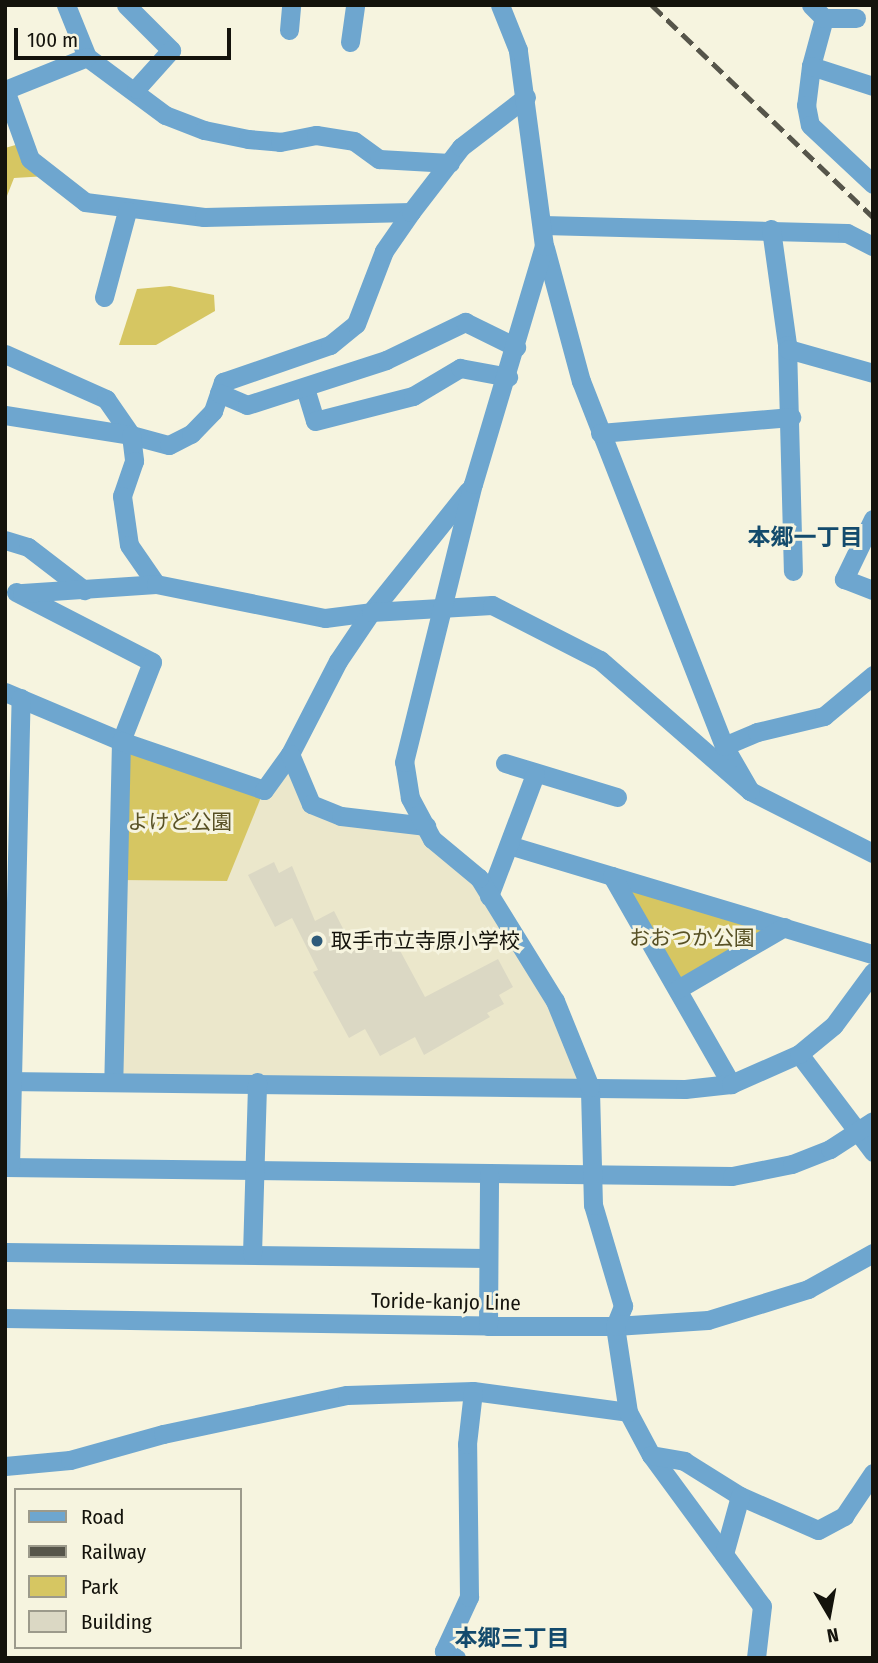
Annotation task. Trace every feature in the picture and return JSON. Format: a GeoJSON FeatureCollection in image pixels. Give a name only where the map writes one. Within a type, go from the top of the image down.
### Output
{"type":"FeatureCollection","features":[{"type":"Feature","properties":{"kind":"street"},"geometry":{"type":"LineString","coordinates":[[66,5],[87,57],[136,89],[165,115],[204,130],[280,142],[316,135],[354,141],[379,159],[450,163]]}},
{"type":"Feature","properties":{"kind":"street"},"geometry":{"type":"LineString","coordinates":[[126,5],[171,50],[136,89]]}},
{"type":"Feature","properties":{"kind":"street"},"geometry":{"type":"LineString","coordinates":[[289,30],[291,5]]}},
{"type":"Feature","properties":{"kind":"street"},"geometry":{"type":"LineString","coordinates":[[350,42],[355,5]]}},
{"type":"Feature","properties":{"kind":"street"},"geometry":{"type":"LineString","coordinates":[[500,5],[518,50],[544,246],[581,381],[724,746],[750,791]]}},
{"type":"Feature","properties":{"kind":"street"},"geometry":{"type":"LineString","coordinates":[[863,15],[817,12],[806,105],[810,125],[873,184]]}},
{"type":"Feature","properties":{"kind":"street"},"geometry":{"type":"LineString","coordinates":[[87,57],[5,90],[13,137],[30,159],[85,202],[127,211],[204,217],[411,212]]}},
{"type":"Feature","properties":{"kind":"street"},"geometry":{"type":"LineString","coordinates":[[811,66],[873,86]]}},
{"type":"Feature","properties":{"kind":"street"},"geometry":{"type":"LineString","coordinates":[[5,415],[131,435],[169,445],[191,434],[213,411],[223,382],[331,345],[356,324],[384,251],[411,212],[461,147],[526,97]]}},
{"type":"Feature","properties":{"kind":"street"},"geometry":{"type":"LineString","coordinates":[[104,297],[127,211]]}},
{"type":"Feature","properties":{"kind":"street"},"geometry":{"type":"LineString","coordinates":[[543,225],[847,233],[873,246]]}},
{"type":"Feature","properties":{"kind":"street"},"geometry":{"type":"LineString","coordinates":[[771,229],[788,349],[793,571]]}},
{"type":"Feature","properties":{"kind":"street"},"geometry":{"type":"LineString","coordinates":[[544,246],[508,377],[473,484],[404,762],[410,799],[432,839],[479,878],[555,1000],[590,1087],[593,1205],[622,1306],[615,1326],[628,1412],[651,1455],[762,1606],[756,1658]]}},
{"type":"Feature","properties":{"kind":"street"},"geometry":{"type":"LineString","coordinates":[[219,393],[247,405],[386,360],[465,322],[516,347]]}},
{"type":"Feature","properties":{"kind":"street"},"geometry":{"type":"LineString","coordinates":[[788,349],[873,373]]}},
{"type":"Feature","properties":{"kind":"street"},"geometry":{"type":"LineString","coordinates":[[5,354],[106,399],[131,435],[134,461],[122,496],[129,545],[156,584]]}},
{"type":"Feature","properties":{"kind":"street"},"geometry":{"type":"LineString","coordinates":[[305,388],[315,421],[412,396],[460,368],[508,377]]}},
{"type":"Feature","properties":{"kind":"street"},"geometry":{"type":"LineString","coordinates":[[600,433],[791,417]]}},
{"type":"Feature","properties":{"kind":"street"},"geometry":{"type":"LineString","coordinates":[[473,484],[371,612],[338,662],[290,754],[264,790],[121,741],[13,695],[8,1167],[732,1175],[792,1164],[865,1126]]}},
{"type":"Feature","properties":{"kind":"street"},"geometry":{"type":"LineString","coordinates":[[873,519],[844,579],[873,590]]}},
{"type":"Feature","properties":{"kind":"street"},"geometry":{"type":"LineString","coordinates":[[5,540],[28,547],[84,590]]}},
{"type":"Feature","properties":{"kind":"street"},"geometry":{"type":"LineString","coordinates":[[11,593],[156,584],[325,618],[442,606],[492,605],[600,660],[750,791],[822,830],[873,853]]}},
{"type":"Feature","properties":{"kind":"street"},"geometry":{"type":"LineString","coordinates":[[11,593],[152,662],[121,741],[113,1081]]}},
{"type":"Feature","properties":{"kind":"street"},"geometry":{"type":"LineString","coordinates":[[724,746],[757,732],[824,716],[873,675]]}},
{"type":"Feature","properties":{"kind":"street"},"geometry":{"type":"LineString","coordinates":[[290,754],[311,804],[341,816],[426,826]]}},
{"type":"Feature","properties":{"kind":"street"},"geometry":{"type":"LineString","coordinates":[[505,763],[617,797]]}},
{"type":"Feature","properties":{"kind":"street"},"geometry":{"type":"LineString","coordinates":[[489,896],[512,846],[535,774]]}},
{"type":"Feature","properties":{"kind":"street"},"geometry":{"type":"LineString","coordinates":[[512,846],[873,954]]}},
{"type":"Feature","properties":{"kind":"street"},"geometry":{"type":"LineString","coordinates":[[612,876],[731,1084]]}},
{"type":"Feature","properties":{"kind":"street"},"geometry":{"type":"LineString","coordinates":[[678,989],[783,927]]}},
{"type":"Feature","properties":{"kind":"street"},"geometry":{"type":"LineString","coordinates":[[9,1081],[590,1087],[731,1084],[799,1054],[834,1025],[873,972]]}},
{"type":"Feature","properties":{"kind":"street"},"geometry":{"type":"LineString","coordinates":[[799,1054],[865,1126],[873,1152]]}},
{"type":"Feature","properties":{"kind":"street"},"geometry":{"type":"LineString","coordinates":[[252,1254],[257,1082]]}},
{"type":"Feature","properties":{"kind":"street"},"geometry":{"type":"LineString","coordinates":[[488,1326],[489,1174]]}},
{"type":"Feature","properties":{"kind":"street"},"geometry":{"type":"LineString","coordinates":[[5,1252],[489,1257]]}},
{"type":"Feature","properties":{"kind":"street","name":"Toride-kanjo Line"},"geometry":{"type":"LineString","coordinates":[[5,1318],[488,1326],[615,1326],[708,1320],[808,1289],[873,1253]]}},
{"type":"Feature","properties":{"kind":"street"},"geometry":{"type":"LineString","coordinates":[[5,1466],[70,1460],[163,1434],[347,1395],[473,1391],[628,1412]]}},
{"type":"Feature","properties":{"kind":"street"},"geometry":{"type":"LineString","coordinates":[[456,1658],[444,1651],[468,1597],[467,1444],[473,1391]]}},
{"type":"Feature","properties":{"kind":"street"},"geometry":{"type":"LineString","coordinates":[[651,1455],[684,1461],[740,1496],[818,1530],[844,1516],[873,1473]]}},
{"type":"Feature","properties":{"kind":"street"},"geometry":{"type":"LineString","coordinates":[[724,1554],[740,1496]]}},
{"type":"Feature","properties":{"kind":"shaded area","name":"取手市立寺原小学校"},"geometry":{"type":"Polygon","coordinates":[[[290,754],[311,804],[426,826],[479,878],[590,1087],[113,1081],[118,880],[264,790],[290,754]]]}},
{"type":"Feature","properties":{"kind":"green space"},"geometry":{"type":"Polygon","coordinates":[[[19,144],[64,175],[14,178],[5,201],[5,148],[19,144]]]}},
{"type":"Feature","properties":{"kind":"green space"},"geometry":{"type":"Polygon","coordinates":[[[170,286],[214,295],[215,311],[156,345],[119,345],[137,289],[170,286]]]}},
{"type":"Feature","properties":{"kind":"green space","name":"よけど公園"},"geometry":{"type":"Polygon","coordinates":[[[121,741],[264,790],[227,881],[118,880],[121,741]]]}},
{"type":"Feature","properties":{"kind":"green space","name":"おおつか公園"},"geometry":{"type":"Polygon","coordinates":[[[612,876],[784,927],[678,989],[612,876]]]}},
{"type":"Feature","properties":{"kind":"building"},"geometry":{"type":"Polygon","coordinates":[[[274,862],[279,873],[292,866],[315,921],[334,911],[354,950],[390,932],[425,997],[498,959],[513,987],[499,995],[504,1004],[487,1013],[490,1017],[424,1055],[415,1037],[380,1056],[365,1029],[349,1038],[313,972],[318,970],[292,918],[275,927],[248,875],[274,862]]]}},
{"type":"Feature","properties":{"kind":"railway"},"geometry":{"type":"LineString","coordinates":[[652,5],[873,217]]}},
{"type":"Feature","properties":{"kind":"place","name":"取手市立寺原小学校"},"geometry":{"type":"Point","coordinates":[317,941]}},
{"type":"Feature","properties":{"kind":"district","name":"本郷一丁目"},"geometry":{"type":"Point","coordinates":[805,537]}},
{"type":"Feature","properties":{"kind":"district","name":"本郷三丁目"},"geometry":{"type":"Point","coordinates":[512,1638]}}]}
